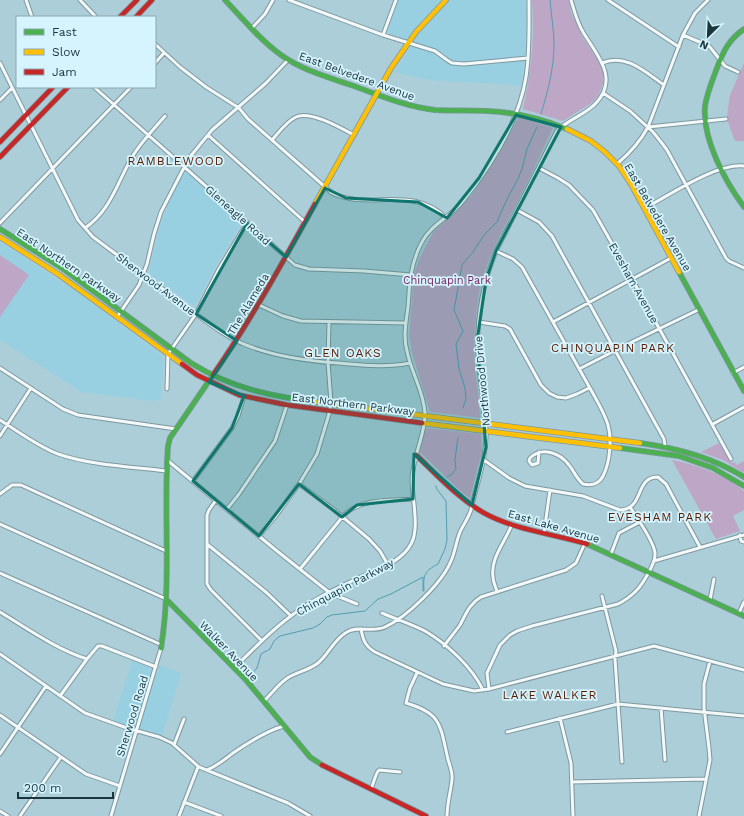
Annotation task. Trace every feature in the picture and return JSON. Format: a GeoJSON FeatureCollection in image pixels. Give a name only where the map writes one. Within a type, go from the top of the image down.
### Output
{"type":"FeatureCollection","features":[{"type":"Feature","properties":{"kind":"main road"},"geometry":{"type":"LineString","coordinates":[[123,16],[137,0]]}},
{"type":"Feature","properties":{"kind":"main road"},"geometry":{"type":"LineString","coordinates":[[137,16],[152,0]]}},
{"type":"Feature","properties":{"kind":"main road","name":"East Belvedere Avenue"},"geometry":{"type":"LineString","coordinates":[[225,0],[268,44],[288,60],[307,69],[393,101],[426,109],[490,111],[516,114],[560,127],[593,144],[617,164],[628,179],[744,391]]}},
{"type":"Feature","properties":{"kind":"main road","name":"The Alameda"},"geometry":{"type":"LineString","coordinates":[[161,647],[166,599],[166,471],[168,443],[176,429],[237,341],[259,305],[407,43],[446,0]]}},
{"type":"Feature","properties":{"kind":"main road"},"geometry":{"type":"LineString","coordinates":[[744,29],[728,44],[720,60],[708,92],[705,105],[705,121],[722,170],[733,191],[744,207]]}},
{"type":"Feature","properties":{"kind":"main road"},"geometry":{"type":"LineString","coordinates":[[1,139],[26,116],[52,88]]}},
{"type":"Feature","properties":{"kind":"main road"},"geometry":{"type":"LineString","coordinates":[[0,157],[67,88]]}},
{"type":"Feature","properties":{"kind":"main road","name":"East Northern Parkway"},"geometry":{"type":"LineString","coordinates":[[0,228],[62,268],[191,363],[213,376],[235,386],[255,392],[294,399],[665,446],[708,458],[744,477]]}},
{"type":"Feature","properties":{"kind":"main road","name":"East Northern Parkway"},"geometry":{"type":"LineString","coordinates":[[0,237],[58,274],[116,318],[189,370],[209,382],[244,396],[287,405],[664,454],[691,460],[718,470],[744,486]]}},
{"type":"Feature","properties":{"kind":"main road","name":"East Lake Avenue"},"geometry":{"type":"LineString","coordinates":[[416,455],[455,493],[489,515],[512,524],[584,542],[744,616]]}},
{"type":"Feature","properties":{"kind":"main road","name":"Walker Avenue"},"geometry":{"type":"LineString","coordinates":[[166,599],[234,668],[264,701],[306,754],[314,760],[426,816]]}},
{"type":"Feature","properties":{"kind":"street"},"geometry":{"type":"LineString","coordinates":[[26,0],[32,16]]}},
{"type":"Feature","properties":{"kind":"street"},"geometry":{"type":"LineString","coordinates":[[80,0],[95,16]]}},
{"type":"Feature","properties":{"kind":"street"},"geometry":{"type":"LineString","coordinates":[[252,28],[265,14],[273,0]]}},
{"type":"Feature","properties":{"kind":"street"},"geometry":{"type":"LineString","coordinates":[[288,0],[383,35],[435,51],[455,64],[528,58]]}},
{"type":"Feature","properties":{"kind":"street"},"geometry":{"type":"LineString","coordinates":[[383,35],[396,0]]}},
{"type":"Feature","properties":{"kind":"street","name":"Chinquapin Parkway"},"geometry":{"type":"LineString","coordinates":[[234,668],[262,641],[304,607],[388,565],[410,547],[413,540],[415,526],[412,473],[425,415],[422,396],[410,363],[405,342],[411,275],[415,260],[430,230],[457,208],[505,138],[516,114],[525,85],[528,58],[529,0]]}},
{"type":"Feature","properties":{"kind":"street"},"geometry":{"type":"LineString","coordinates":[[571,0],[581,28],[605,68],[606,77],[603,93],[630,110],[648,127],[667,150],[726,258],[744,268]]}},
{"type":"Feature","properties":{"kind":"street"},"geometry":{"type":"LineString","coordinates":[[608,0],[679,47]]}},
{"type":"Feature","properties":{"kind":"street"},"geometry":{"type":"LineString","coordinates":[[617,164],[632,151],[643,137],[683,35],[695,13],[708,0]]}},
{"type":"Feature","properties":{"kind":"street"},"geometry":{"type":"LineString","coordinates":[[683,35],[709,46],[726,66],[738,72]]}},
{"type":"Feature","properties":{"kind":"street"},"geometry":{"type":"LineString","coordinates":[[156,45],[196,80],[239,108],[248,119],[332,193],[346,198],[404,199],[418,202],[438,211],[446,218]]}},
{"type":"Feature","properties":{"kind":"street"},"geometry":{"type":"LineString","coordinates":[[156,61],[164,53]]}},
{"type":"Feature","properties":{"kind":"street"},"geometry":{"type":"LineString","coordinates":[[116,318],[135,291],[143,274],[149,257],[158,220],[184,166],[208,135],[266,83],[288,60]]}},
{"type":"Feature","properties":{"kind":"street"},"geometry":{"type":"LineString","coordinates":[[602,63],[615,60],[626,61],[664,85]]}},
{"type":"Feature","properties":{"kind":"street","name":"Sherwood Avenue"},"geometry":{"type":"LineString","coordinates":[[0,63],[73,211],[85,228],[93,237],[217,330],[237,341],[278,356],[300,360],[381,366],[394,366],[410,363]]}},
{"type":"Feature","properties":{"kind":"street"},"geometry":{"type":"LineString","coordinates":[[0,100],[12,88]]}},
{"type":"Feature","properties":{"kind":"street","name":"Gleneagle Road"},"geometry":{"type":"LineString","coordinates":[[95,88],[113,106],[149,135],[295,265],[309,269],[364,271],[411,275]]}},
{"type":"Feature","properties":{"kind":"street"},"geometry":{"type":"LineString","coordinates":[[0,223],[130,88]]}},
{"type":"Feature","properties":{"kind":"street","name":"Northwood Drive"},"geometry":{"type":"LineString","coordinates":[[264,701],[286,679],[309,669],[318,662],[346,632],[361,629],[376,630],[397,620],[424,598],[448,566],[460,532],[472,511],[472,505],[484,460],[486,430],[478,347],[479,322],[486,280],[496,251],[557,131],[560,127],[595,104],[603,93]]}},
{"type":"Feature","properties":{"kind":"street"},"geometry":{"type":"LineString","coordinates":[[272,140],[297,116],[304,115],[315,117],[354,135]]}},
{"type":"Feature","properties":{"kind":"street"},"geometry":{"type":"LineString","coordinates":[[85,228],[108,206],[132,157],[165,116]]}},
{"type":"Feature","properties":{"kind":"street"},"geometry":{"type":"LineString","coordinates":[[648,127],[726,119]]}},
{"type":"Feature","properties":{"kind":"street"},"geometry":{"type":"LineString","coordinates":[[208,135],[305,222]]}},
{"type":"Feature","properties":{"kind":"street"},"geometry":{"type":"LineString","coordinates":[[645,208],[704,176],[730,167],[744,166]]}},
{"type":"Feature","properties":{"kind":"street","name":"Evesham Avenue"},"geometry":{"type":"LineString","coordinates":[[539,168],[565,182],[590,206],[604,228],[731,459]]}},
{"type":"Feature","properties":{"kind":"street"},"geometry":{"type":"LineString","coordinates":[[517,210],[539,222],[549,232],[616,350],[664,439],[665,446]]}},
{"type":"Feature","properties":{"kind":"street"},"geometry":{"type":"LineString","coordinates":[[167,389],[168,354],[196,314],[219,269],[247,222]]}},
{"type":"Feature","properties":{"kind":"street"},"geometry":{"type":"LineString","coordinates":[[496,251],[513,259],[520,265],[579,369],[609,426],[610,447],[608,458],[604,474],[598,482],[589,485],[583,484],[579,481],[570,465],[562,458],[545,451],[539,452]]}},
{"type":"Feature","properties":{"kind":"street"},"geometry":{"type":"LineString","coordinates":[[553,322],[671,258]]}},
{"type":"Feature","properties":{"kind":"street"},"geometry":{"type":"LineString","coordinates":[[259,305],[292,320],[307,322],[406,323]]}},
{"type":"Feature","properties":{"kind":"street"},"geometry":{"type":"LineString","coordinates":[[579,369],[700,309]]}},
{"type":"Feature","properties":{"kind":"street"},"geometry":{"type":"LineString","coordinates":[[259,536],[275,517],[315,459],[331,403],[328,362],[329,322]]}},
{"type":"Feature","properties":{"kind":"street"},"geometry":{"type":"LineString","coordinates":[[479,322],[505,326],[510,329],[541,385],[549,393],[557,397],[566,398],[589,388]]}},
{"type":"Feature","properties":{"kind":"street"},"geometry":{"type":"LineString","coordinates":[[733,373],[744,367]]}},
{"type":"Feature","properties":{"kind":"street"},"geometry":{"type":"LineString","coordinates":[[0,368],[63,408],[78,415],[176,429]]}},
{"type":"Feature","properties":{"kind":"street"},"geometry":{"type":"LineString","coordinates":[[0,436],[31,388]]}},
{"type":"Feature","properties":{"kind":"street"},"geometry":{"type":"LineString","coordinates":[[193,481],[232,428],[238,416],[244,396]]}},
{"type":"Feature","properties":{"kind":"street"},"geometry":{"type":"LineString","coordinates":[[227,509],[276,441],[287,405]]}},
{"type":"Feature","properties":{"kind":"street"},"geometry":{"type":"LineString","coordinates":[[713,424],[744,407]]}},
{"type":"Feature","properties":{"kind":"street"},"geometry":{"type":"LineString","coordinates":[[0,420],[46,448],[63,455],[94,462],[166,471]]}},
{"type":"Feature","properties":{"kind":"street"},"geometry":{"type":"LineString","coordinates":[[167,460],[330,593],[357,604]]}},
{"type":"Feature","properties":{"kind":"street"},"geometry":{"type":"LineString","coordinates":[[484,460],[521,484],[533,488],[587,497],[618,510],[624,510],[630,507],[636,501],[642,486],[646,481],[651,477],[659,477],[666,484],[700,547]]}},
{"type":"Feature","properties":{"kind":"street"},"geometry":{"type":"LineString","coordinates":[[298,484],[374,543],[388,565]]}},
{"type":"Feature","properties":{"kind":"street"},"geometry":{"type":"LineString","coordinates":[[0,494],[14,485],[26,487],[166,550]]}},
{"type":"Feature","properties":{"kind":"street"},"geometry":{"type":"LineString","coordinates":[[544,533],[550,490]]}},
{"type":"Feature","properties":{"kind":"street"},"geometry":{"type":"LineString","coordinates":[[300,569],[349,510],[357,505],[413,498]]}},
{"type":"Feature","properties":{"kind":"street"},"geometry":{"type":"LineString","coordinates":[[216,500],[207,513],[206,582],[211,590],[262,641]]}},
{"type":"Feature","properties":{"kind":"street"},"geometry":{"type":"LineString","coordinates":[[489,689],[487,673],[500,645],[508,637],[522,629],[618,604],[629,598],[638,590],[654,561],[655,555],[654,549],[640,522],[630,507]]}},
{"type":"Feature","properties":{"kind":"street"},"geometry":{"type":"LineString","coordinates":[[611,554],[619,533],[640,522]]}},
{"type":"Feature","properties":{"kind":"street","name":"Walker Avenue"},"geometry":{"type":"LineString","coordinates":[[0,524],[166,599]]}},
{"type":"Feature","properties":{"kind":"street"},"geometry":{"type":"LineString","coordinates":[[497,592],[493,577],[494,561],[512,524]]}},
{"type":"Feature","properties":{"kind":"street"},"geometry":{"type":"LineString","coordinates":[[654,561],[744,534]]}},
{"type":"Feature","properties":{"kind":"street"},"geometry":{"type":"LineString","coordinates":[[740,536],[741,541],[744,542]]}},
{"type":"Feature","properties":{"kind":"street"},"geometry":{"type":"LineString","coordinates":[[444,646],[460,625],[472,603],[481,597],[571,568],[579,559],[584,542]]}},
{"type":"Feature","properties":{"kind":"street"},"geometry":{"type":"LineString","coordinates":[[207,544],[262,589],[291,616]]}},
{"type":"Feature","properties":{"kind":"street"},"geometry":{"type":"LineString","coordinates":[[0,573],[161,647]]}},
{"type":"Feature","properties":{"kind":"street"},"geometry":{"type":"LineString","coordinates":[[710,600],[714,579]]}},
{"type":"Feature","properties":{"kind":"street"},"geometry":{"type":"LineString","coordinates":[[602,596],[616,651],[615,655],[622,762]]}},
{"type":"Feature","properties":{"kind":"street"},"geometry":{"type":"LineString","coordinates":[[739,613],[744,602]]}},
{"type":"Feature","properties":{"kind":"street"},"geometry":{"type":"LineString","coordinates":[[0,612],[26,629],[69,652],[87,659]]}},
{"type":"Feature","properties":{"kind":"street"},"geometry":{"type":"LineString","coordinates":[[382,613],[424,631],[465,662],[483,690]]}},
{"type":"Feature","properties":{"kind":"street"},"geometry":{"type":"LineString","coordinates":[[361,629],[364,642],[370,649],[417,673],[450,686],[474,691],[489,689],[654,646],[744,670]]}},
{"type":"Feature","properties":{"kind":"street"},"geometry":{"type":"LineString","coordinates":[[60,696],[96,647],[102,646],[156,667]]}},
{"type":"Feature","properties":{"kind":"street","name":"Sherwood Road"},"geometry":{"type":"LineString","coordinates":[[111,816],[161,647]]}},
{"type":"Feature","properties":{"kind":"street"},"geometry":{"type":"LineString","coordinates":[[0,654],[89,715],[159,737],[174,745],[198,767],[288,803],[310,816]]}},
{"type":"Feature","properties":{"kind":"street"},"geometry":{"type":"LineString","coordinates":[[699,816],[710,753],[704,712],[704,684],[710,661]]}},
{"type":"Feature","properties":{"kind":"street"},"geometry":{"type":"LineString","coordinates":[[417,673],[410,688],[406,703],[428,711],[439,726],[452,778],[447,816]]}},
{"type":"Feature","properties":{"kind":"street"},"geometry":{"type":"LineString","coordinates":[[0,754],[46,686]]}},
{"type":"Feature","properties":{"kind":"street"},"geometry":{"type":"LineString","coordinates":[[507,732],[618,704],[744,716]]}},
{"type":"Feature","properties":{"kind":"street"},"geometry":{"type":"LineString","coordinates":[[661,708],[665,760]]}},
{"type":"Feature","properties":{"kind":"street"},"geometry":{"type":"LineString","coordinates":[[0,715],[86,774],[120,786]]}},
{"type":"Feature","properties":{"kind":"street"},"geometry":{"type":"LineString","coordinates":[[560,718],[572,763],[573,816]]}},
{"type":"Feature","properties":{"kind":"street"},"geometry":{"type":"LineString","coordinates":[[174,745],[184,719]]}},
{"type":"Feature","properties":{"kind":"street"},"geometry":{"type":"LineString","coordinates":[[207,770],[269,731],[284,726]]}},
{"type":"Feature","properties":{"kind":"street"},"geometry":{"type":"LineString","coordinates":[[20,816],[61,757]]}},
{"type":"Feature","properties":{"kind":"street"},"geometry":{"type":"LineString","coordinates":[[215,766],[216,774]]}},
{"type":"Feature","properties":{"kind":"street"},"geometry":{"type":"LineString","coordinates":[[179,816],[198,767]]}},
{"type":"Feature","properties":{"kind":"street"},"geometry":{"type":"LineString","coordinates":[[371,789],[376,773],[379,770],[400,772]]}},
{"type":"Feature","properties":{"kind":"street"},"geometry":{"type":"LineString","coordinates":[[572,782],[706,779]]}},
{"type":"Feature","properties":{"kind":"street"},"geometry":{"type":"LineString","coordinates":[[184,802],[221,816]]}},
{"type":"Feature","properties":{"kind":"street"},"geometry":{"type":"LineString","coordinates":[[0,811],[8,816]]}},
{"type":"Feature","properties":{"kind":"highlighted area"},"geometry":{"type":"Polygon","coordinates":[[[516,115],[561,127],[496,251],[486,280],[477,341],[486,447],[472,505],[414,454],[413,499],[357,505],[342,517],[299,484],[259,536],[193,481],[232,428],[244,396],[209,382],[237,341],[196,314],[247,223],[286,257],[325,188],[346,198],[418,202],[447,218],[479,178],[516,115]]]}},
{"type":"Feature","properties":{"kind":"shaded area"},"geometry":{"type":"Polygon","coordinates":[[[398,0],[526,0],[526,41],[521,86],[438,81],[395,72],[414,42],[387,33],[398,0]]]}},
{"type":"Feature","properties":{"kind":"shaded area"},"geometry":{"type":"Polygon","coordinates":[[[186,172],[240,221],[241,224],[195,306],[150,274],[149,271],[160,225],[172,196],[184,173],[186,172]]]}},
{"type":"Feature","properties":{"kind":"shaded area"},"geometry":{"type":"Polygon","coordinates":[[[0,242],[74,290],[164,357],[161,399],[152,401],[82,392],[0,340],[0,242]]]}},
{"type":"Feature","properties":{"kind":"shaded area"},"geometry":{"type":"Polygon","coordinates":[[[132,660],[158,671],[160,665],[181,673],[162,736],[113,722],[132,660]]]}},
{"type":"Feature","properties":{"kind":"green space"},"geometry":{"type":"Polygon","coordinates":[[[532,0],[569,0],[571,12],[583,38],[603,68],[603,83],[599,94],[593,102],[563,121],[523,109],[532,54],[532,0]]]}},
{"type":"Feature","properties":{"kind":"green space"},"geometry":{"type":"Polygon","coordinates":[[[744,63],[744,141],[736,141],[727,119],[728,108],[730,95],[744,63]]]}},
{"type":"Feature","properties":{"kind":"green space","name":"Chinquapin Park"},"geometry":{"type":"Polygon","coordinates":[[[519,117],[553,128],[529,180],[494,247],[484,273],[478,300],[474,350],[480,418],[430,412],[412,353],[409,335],[414,274],[419,259],[433,232],[471,196],[495,160],[519,117]]]}},
{"type":"Feature","properties":{"kind":"green space"},"geometry":{"type":"Polygon","coordinates":[[[0,255],[29,275],[0,317],[0,255]]]}},
{"type":"Feature","properties":{"kind":"green space"},"geometry":{"type":"Polygon","coordinates":[[[428,428],[481,434],[482,451],[470,498],[462,493],[420,452],[425,430],[428,428]]]}},
{"type":"Feature","properties":{"kind":"green space"},"geometry":{"type":"Polygon","coordinates":[[[719,443],[731,463],[734,462],[737,465],[744,461],[744,473],[723,460],[701,452],[719,443]]]}},
{"type":"Feature","properties":{"kind":"green space"},"geometry":{"type":"Polygon","coordinates":[[[672,460],[710,471],[728,480],[744,491],[744,510],[733,516],[740,531],[716,539],[672,460]]]}},
{"type":"Feature","properties":{"kind":"waterway"},"geometry":{"type":"LineString","coordinates":[[541,114],[550,79],[554,53],[554,33],[550,0]]}},
{"type":"Feature","properties":{"kind":"waterway"},"geometry":{"type":"LineString","coordinates":[[463,408],[466,399],[465,388],[459,369],[456,344],[463,331],[454,310],[462,265],[484,235],[497,222],[518,179],[527,149],[537,127]]}},
{"type":"Feature","properties":{"kind":"waterway"},"geometry":{"type":"LineString","coordinates":[[447,477],[456,469],[455,460],[458,437]]}},
{"type":"Feature","properties":{"kind":"waterway"},"geometry":{"type":"LineString","coordinates":[[248,678],[257,668],[261,654],[270,649],[274,641],[280,636],[313,628],[332,615],[365,611],[378,599],[391,594],[423,577],[424,591],[425,574],[438,564],[445,549],[447,540],[446,501],[436,486]]}},
{"type":"Feature","properties":{"kind":"traffic: fast"},"geometry":{"type":"LineString","coordinates":[[225,0],[273,49],[297,65],[315,73],[414,106],[435,110],[481,111],[518,114],[567,129]]}},
{"type":"Feature","properties":{"kind":"traffic: fast"},"geometry":{"type":"LineString","coordinates":[[744,29],[734,37],[724,51],[710,87],[705,106],[707,132],[716,159],[729,185],[744,207]]}},
{"type":"Feature","properties":{"kind":"traffic: fast"},"geometry":{"type":"LineString","coordinates":[[0,229],[62,268],[191,363],[206,372],[251,390],[316,402]]}},
{"type":"Feature","properties":{"kind":"traffic: fast"},"geometry":{"type":"LineString","coordinates":[[679,272],[744,391]]}},
{"type":"Feature","properties":{"kind":"traffic: fast"},"geometry":{"type":"LineString","coordinates":[[161,648],[167,572],[166,496],[168,446],[170,438],[213,375]]}},
{"type":"Feature","properties":{"kind":"traffic: fast"},"geometry":{"type":"LineString","coordinates":[[640,443],[694,454],[719,464],[744,477]]}},
{"type":"Feature","properties":{"kind":"traffic: fast"},"geometry":{"type":"LineString","coordinates":[[620,448],[679,456],[713,468],[744,486]]}},
{"type":"Feature","properties":{"kind":"traffic: fast"},"geometry":{"type":"LineString","coordinates":[[587,544],[744,616]]}},
{"type":"Feature","properties":{"kind":"traffic: fast"},"geometry":{"type":"LineString","coordinates":[[166,599],[246,680],[310,757],[322,765]]}},
{"type":"Feature","properties":{"kind":"traffic: slow"},"geometry":{"type":"LineString","coordinates":[[315,204],[391,68],[416,32],[446,0]]}},
{"type":"Feature","properties":{"kind":"traffic: slow"},"geometry":{"type":"LineString","coordinates":[[567,129],[591,141],[619,166],[631,184],[679,272]]}},
{"type":"Feature","properties":{"kind":"traffic: slow"},"geometry":{"type":"LineString","coordinates":[[0,237],[58,274],[182,364]]}},
{"type":"Feature","properties":{"kind":"traffic: slow"},"geometry":{"type":"LineString","coordinates":[[316,402],[640,443]]}},
{"type":"Feature","properties":{"kind":"traffic: slow"},"geometry":{"type":"LineString","coordinates":[[422,423],[620,448]]}},
{"type":"Feature","properties":{"kind":"traffic: jam"},"geometry":{"type":"LineString","coordinates":[[121,16],[137,0]]}},
{"type":"Feature","properties":{"kind":"traffic: jam"},"geometry":{"type":"LineString","coordinates":[[137,16],[152,0]]}},
{"type":"Feature","properties":{"kind":"traffic: jam"},"geometry":{"type":"LineString","coordinates":[[0,142],[52,88]]}},
{"type":"Feature","properties":{"kind":"traffic: jam"},"geometry":{"type":"LineString","coordinates":[[0,157],[67,88]]}},
{"type":"Feature","properties":{"kind":"traffic: jam"},"geometry":{"type":"LineString","coordinates":[[213,375],[254,312],[315,204]]}},
{"type":"Feature","properties":{"kind":"traffic: jam"},"geometry":{"type":"LineString","coordinates":[[182,364],[197,375],[239,395],[287,405],[422,423]]}},
{"type":"Feature","properties":{"kind":"traffic: jam"},"geometry":{"type":"LineString","coordinates":[[416,455],[457,494],[484,513],[522,528],[587,544]]}},
{"type":"Feature","properties":{"kind":"traffic: jam"},"geometry":{"type":"LineString","coordinates":[[322,765],[426,816]]}},
{"type":"Feature","properties":{"kind":"district","name":"RAMBLEWOOD"},"geometry":{"type":"Point","coordinates":[176,161]}},
{"type":"Feature","properties":{"kind":"district","name":"CHINQUAPIN PARK"},"geometry":{"type":"Point","coordinates":[613,348]}},
{"type":"Feature","properties":{"kind":"district","name":"GLEN OAKS"},"geometry":{"type":"Point","coordinates":[343,353]}},
{"type":"Feature","properties":{"kind":"district","name":"EVESHAM PARK"},"geometry":{"type":"Point","coordinates":[660,517]}},
{"type":"Feature","properties":{"kind":"district","name":"LAKE WALKER"},"geometry":{"type":"Point","coordinates":[550,695]}}]}
